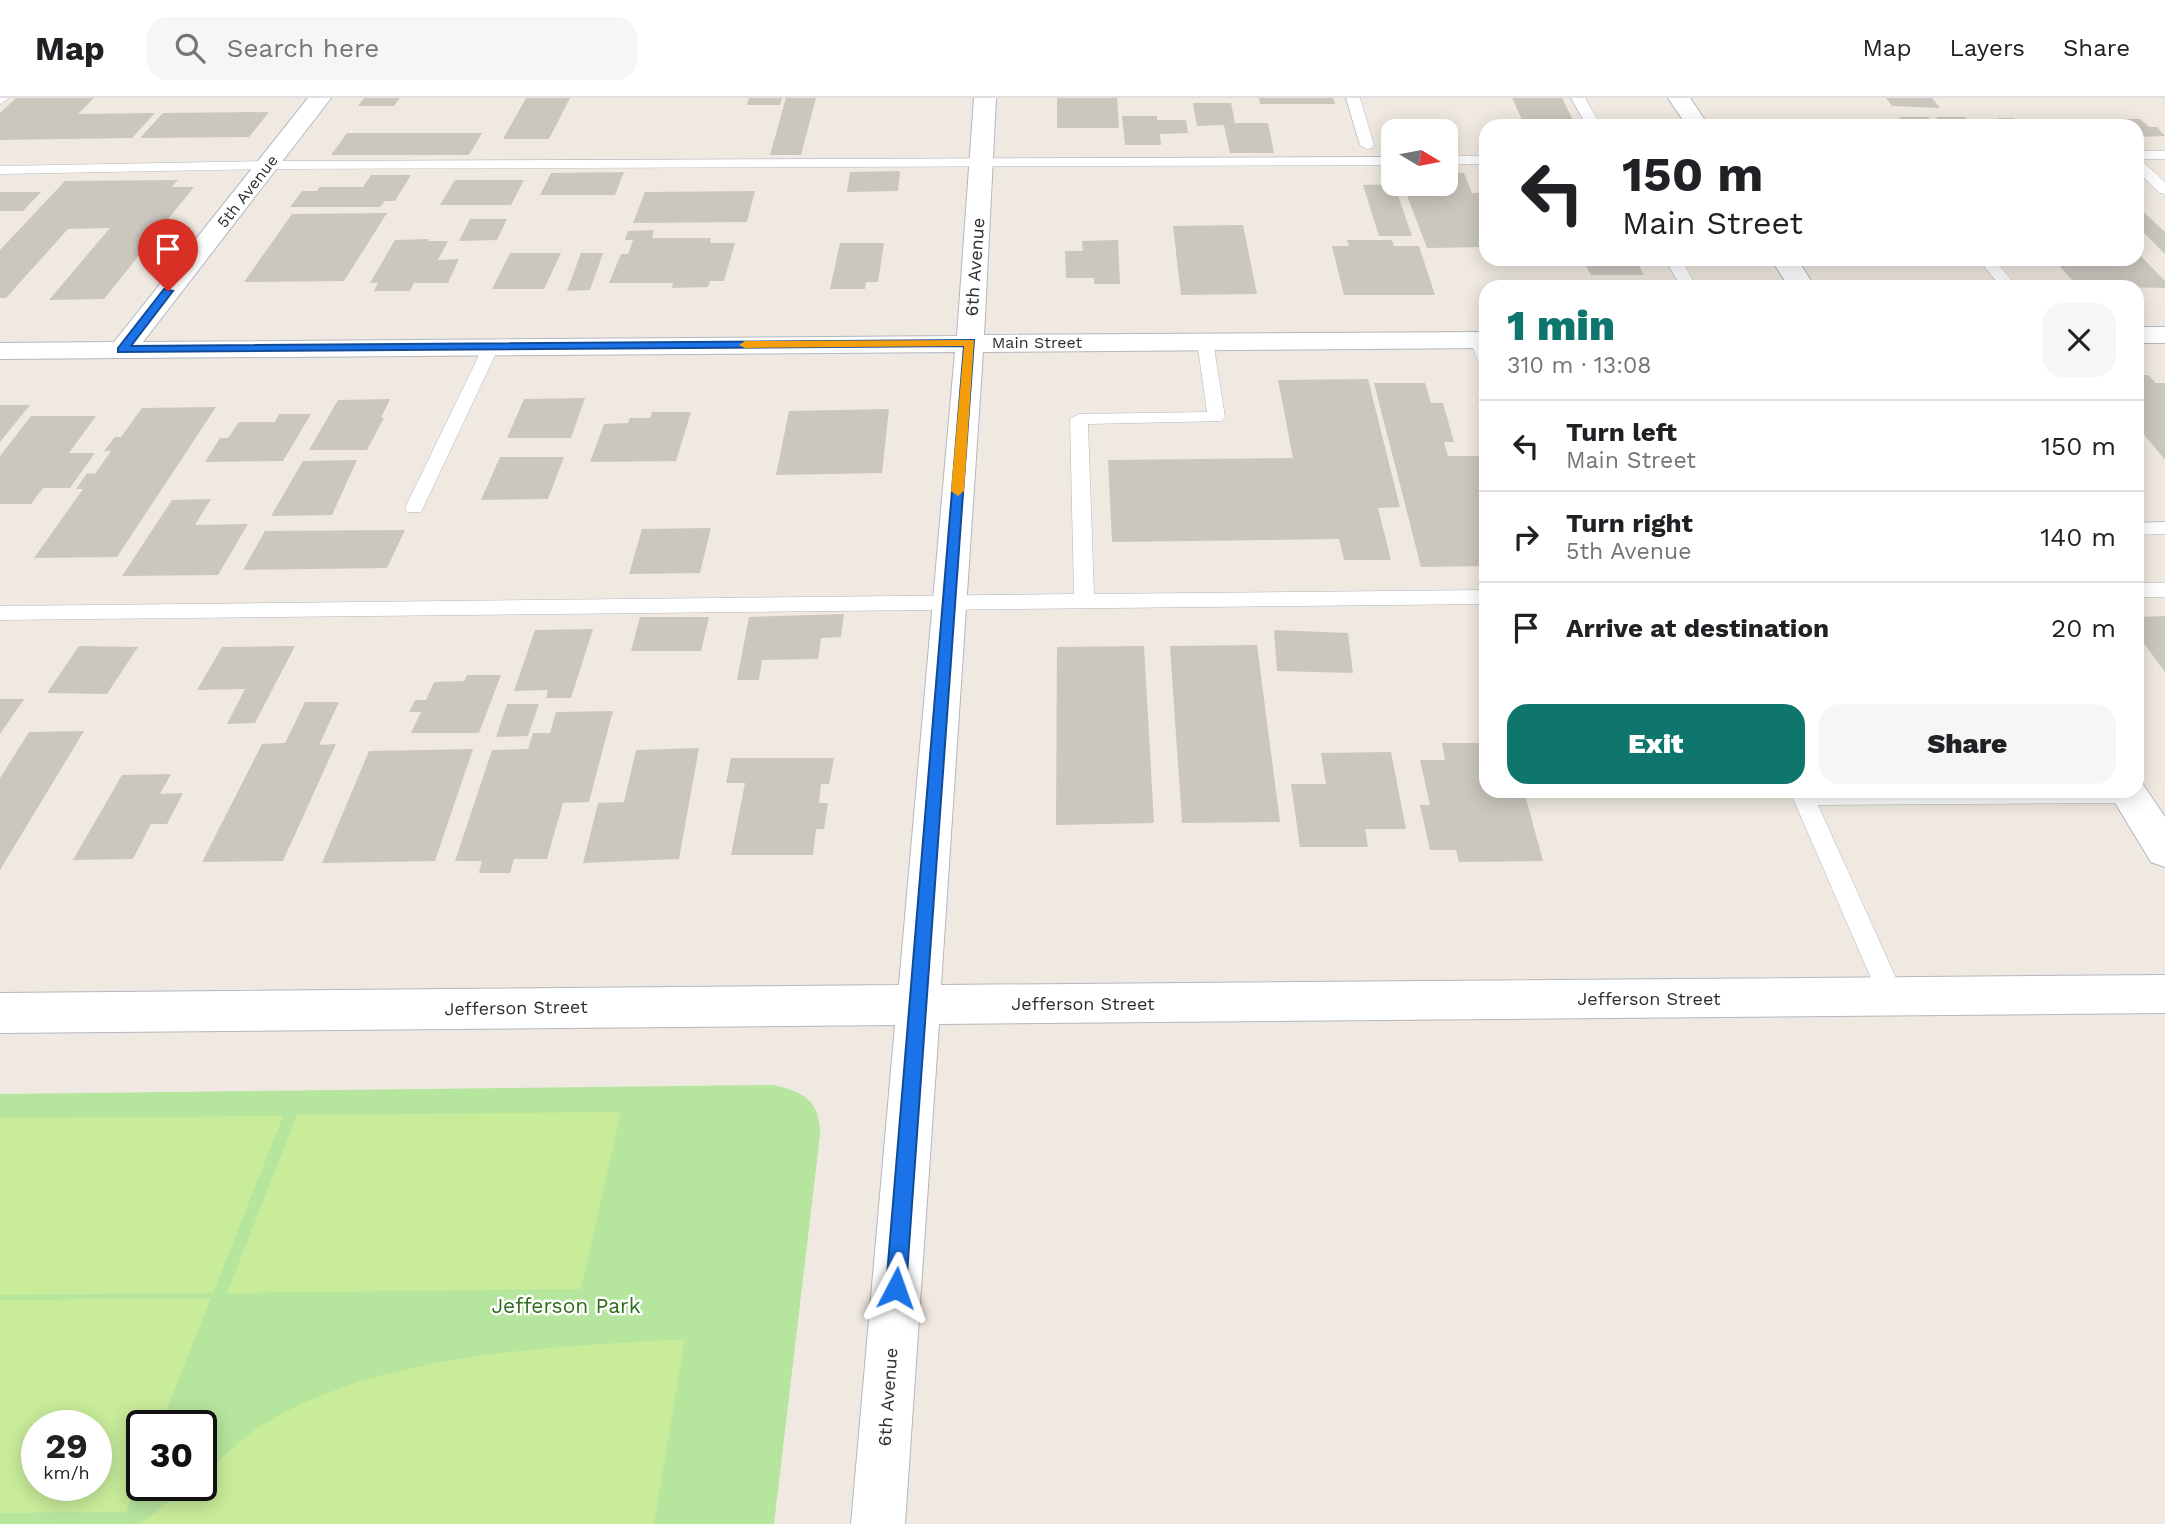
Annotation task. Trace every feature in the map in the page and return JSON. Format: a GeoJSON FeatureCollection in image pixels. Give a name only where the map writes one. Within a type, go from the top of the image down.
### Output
{"type":"FeatureCollection","features":[{"type":"Feature","properties":{"kind":"street","name":"5th Avenue"},"geometry":{"type":"LineString","coordinates":[[122,350],[320,98]]}},
{"type":"Feature","properties":{"kind":"street","name":"6th Avenue"},"geometry":{"type":"LineString","coordinates":[[878,1524],[970,343],[985,98]]}},
{"type":"Feature","properties":{"kind":"street"},"geometry":{"type":"LineString","coordinates":[[1679,98],[1693,119]]}},
{"type":"Feature","properties":{"kind":"street"},"geometry":{"type":"LineString","coordinates":[[2144,335],[2165,335]]}},
{"type":"Feature","properties":{"kind":"street","name":"Main Street"},"geometry":{"type":"LineString","coordinates":[[0,351],[1205,341],[1479,347]]}},
{"type":"Feature","properties":{"kind":"street"},"geometry":{"type":"LineString","coordinates":[[2131,798],[2165,850]]}},
{"type":"Feature","properties":{"kind":"street","name":"Jefferson Street"},"geometry":{"type":"LineString","coordinates":[[0,1013],[2165,994]]}},
{"type":"Feature","properties":{"kind":"lane"},"geometry":{"type":"LineString","coordinates":[[1353,98],[1367,145]]}},
{"type":"Feature","properties":{"kind":"lane"},"geometry":{"type":"LineString","coordinates":[[1578,98],[1590,119]]}},
{"type":"Feature","properties":{"kind":"lane"},"geometry":{"type":"LineString","coordinates":[[2144,155],[2165,155]]}},
{"type":"Feature","properties":{"kind":"lane"},"geometry":{"type":"LineString","coordinates":[[1458,160],[1479,160]]}},
{"type":"Feature","properties":{"kind":"lane"},"geometry":{"type":"LineString","coordinates":[[0,170],[267,165],[1381,161]]}},
{"type":"Feature","properties":{"kind":"lane"},"geometry":{"type":"LineString","coordinates":[[2144,170],[2165,190]]}},
{"type":"Feature","properties":{"kind":"lane"},"geometry":{"type":"LineString","coordinates":[[1992,266],[2003,280]]}},
{"type":"Feature","properties":{"kind":"lane"},"geometry":{"type":"LineString","coordinates":[[1084,602],[1079,419],[1216,417],[1205,341]]}},
{"type":"Feature","properties":{"kind":"lane"},"geometry":{"type":"LineString","coordinates":[[414,509],[491,347]]}},
{"type":"Feature","properties":{"kind":"lane"},"geometry":{"type":"LineString","coordinates":[[2144,528],[2165,528]]}},
{"type":"Feature","properties":{"kind":"lane"},"geometry":{"type":"LineString","coordinates":[[2144,590],[2165,590]]}},
{"type":"Feature","properties":{"kind":"lane"},"geometry":{"type":"LineString","coordinates":[[0,613],[1479,597]]}},
{"type":"Feature","properties":{"kind":"lane"},"geometry":{"type":"LineString","coordinates":[[1804,798],[1892,998]]}},
{"type":"Feature","properties":{"kind":"green space","name":"Jefferson Park"},"geometry":{"type":"Polygon","coordinates":[[[773,1085],[802,1095],[814,1106],[820,1135],[774,1524],[0,1524],[0,1094],[773,1085]]]}},
{"type":"Feature","properties":{"kind":"green space"},"geometry":{"type":"Polygon","coordinates":[[[621,1112],[581,1289],[227,1293],[297,1115],[621,1112]]]}},
{"type":"Feature","properties":{"kind":"green space"},"geometry":{"type":"Polygon","coordinates":[[[283,1116],[213,1293],[0,1295],[0,1118],[283,1116]]]}},
{"type":"Feature","properties":{"kind":"green space"},"geometry":{"type":"Polygon","coordinates":[[[211,1298],[166,1410],[126,1410],[126,1501],[131,1501],[126,1512],[0,1513],[0,1300],[211,1298]]]}},
{"type":"Feature","properties":{"kind":"green space"},"geometry":{"type":"Polygon","coordinates":[[[685,1339],[654,1524],[140,1524],[170,1501],[217,1501],[217,1462],[262,1425],[309,1401],[359,1382],[412,1368],[523,1350],[685,1339]]]}},
{"type":"Feature","properties":{"kind":"building"},"geometry":{"type":"Polygon","coordinates":[[[16,98],[94,98],[78,114],[155,113],[132,138],[0,140],[0,113],[16,98]]]}},
{"type":"Feature","properties":{"kind":"building"},"geometry":{"type":"Polygon","coordinates":[[[364,98],[400,98],[394,106],[358,106],[364,98]]]}},
{"type":"Feature","properties":{"kind":"building"},"geometry":{"type":"Polygon","coordinates":[[[526,98],[570,98],[549,139],[503,139],[526,98]]]}},
{"type":"Feature","properties":{"kind":"building"},"geometry":{"type":"Polygon","coordinates":[[[749,98],[782,98],[780,105],[747,105],[749,98]]]}},
{"type":"Feature","properties":{"kind":"building"},"geometry":{"type":"Polygon","coordinates":[[[786,98],[816,98],[801,155],[770,155],[786,98]]]}},
{"type":"Feature","properties":{"kind":"building"},"geometry":{"type":"Polygon","coordinates":[[[1057,98],[1117,98],[1119,128],[1057,128],[1057,98]]]}},
{"type":"Feature","properties":{"kind":"building"},"geometry":{"type":"Polygon","coordinates":[[[1259,98],[1333,98],[1335,104],[1260,104],[1259,98]]]}},
{"type":"Feature","properties":{"kind":"building"},"geometry":{"type":"Polygon","coordinates":[[[1512,98],[1562,98],[1572,119],[1522,119],[1512,98]]]}},
{"type":"Feature","properties":{"kind":"building"},"geometry":{"type":"Polygon","coordinates":[[[1886,98],[1932,98],[1940,108],[1892,106],[1886,98]]]}},
{"type":"Feature","properties":{"kind":"building"},"geometry":{"type":"Polygon","coordinates":[[[1193,103],[1231,103],[1235,123],[1268,123],[1274,153],[1230,153],[1224,125],[1197,126],[1193,103]]]}},
{"type":"Feature","properties":{"kind":"building"},"geometry":{"type":"Polygon","coordinates":[[[269,112],[249,137],[140,138],[163,113],[269,112]]]}},
{"type":"Feature","properties":{"kind":"building"},"geometry":{"type":"Polygon","coordinates":[[[1122,116],[1157,116],[1157,120],[1186,120],[1188,133],[1160,134],[1161,145],[1125,145],[1122,116]]]}},
{"type":"Feature","properties":{"kind":"building"},"geometry":{"type":"Polygon","coordinates":[[[1899,117],[1930,119],[1901,119],[1899,117]]]}},
{"type":"Feature","properties":{"kind":"building"},"geometry":{"type":"Polygon","coordinates":[[[1936,117],[1967,119],[1938,119],[1936,117]]]}},
{"type":"Feature","properties":{"kind":"building"},"geometry":{"type":"Polygon","coordinates":[[[2144,123],[2149,127],[2157,127],[2165,136],[2144,137],[2144,123]]]}},
{"type":"Feature","properties":{"kind":"building"},"geometry":{"type":"Polygon","coordinates":[[[347,133],[482,133],[469,155],[331,155],[347,133]]]}},
{"type":"Feature","properties":{"kind":"building"},"geometry":{"type":"Polygon","coordinates":[[[900,171],[898,191],[847,192],[850,172],[900,171]]]}},
{"type":"Feature","properties":{"kind":"building"},"geometry":{"type":"Polygon","coordinates":[[[624,172],[615,195],[540,195],[551,173],[624,172]]]}},
{"type":"Feature","properties":{"kind":"building"},"geometry":{"type":"Polygon","coordinates":[[[1458,173],[1464,173],[1472,193],[1479,193],[1479,247],[1427,248],[1407,196],[1458,196],[1458,173]]]}},
{"type":"Feature","properties":{"kind":"building"},"geometry":{"type":"Polygon","coordinates":[[[371,175],[411,175],[395,201],[385,201],[380,207],[290,207],[302,191],[317,191],[320,187],[363,187],[371,175]]]}},
{"type":"Feature","properties":{"kind":"building"},"geometry":{"type":"Polygon","coordinates":[[[178,180],[171,187],[194,187],[104,299],[49,300],[110,228],[68,229],[6,298],[0,298],[0,250],[65,181],[178,180]]]}},
{"type":"Feature","properties":{"kind":"building"},"geometry":{"type":"Polygon","coordinates":[[[455,180],[524,180],[511,205],[440,205],[455,180]]]}},
{"type":"Feature","properties":{"kind":"building"},"geometry":{"type":"Polygon","coordinates":[[[1381,184],[1381,196],[1398,196],[1412,236],[1379,236],[1363,185],[1381,184]]]}},
{"type":"Feature","properties":{"kind":"building"},"geometry":{"type":"Polygon","coordinates":[[[755,191],[747,222],[633,223],[645,192],[755,191]]]}},
{"type":"Feature","properties":{"kind":"building"},"geometry":{"type":"Polygon","coordinates":[[[0,192],[41,192],[23,211],[0,211],[0,192]]]}},
{"type":"Feature","properties":{"kind":"building"},"geometry":{"type":"Polygon","coordinates":[[[2144,212],[2165,232],[2165,254],[2144,233],[2144,212]]]}},
{"type":"Feature","properties":{"kind":"building"},"geometry":{"type":"Polygon","coordinates":[[[387,213],[344,281],[244,282],[292,214],[387,213]]]}},
{"type":"Feature","properties":{"kind":"building"},"geometry":{"type":"Polygon","coordinates":[[[470,219],[507,219],[497,240],[459,241],[470,219]]]}},
{"type":"Feature","properties":{"kind":"building"},"geometry":{"type":"Polygon","coordinates":[[[1243,225],[1257,294],[1181,295],[1173,226],[1243,225]]]}},
{"type":"Feature","properties":{"kind":"building"},"geometry":{"type":"Polygon","coordinates":[[[654,230],[652,238],[711,238],[710,243],[735,243],[724,281],[710,281],[708,287],[672,288],[673,283],[609,283],[621,254],[628,254],[633,240],[625,240],[628,231],[654,230]]]}},
{"type":"Feature","properties":{"kind":"building"},"geometry":{"type":"Polygon","coordinates":[[[429,239],[428,241],[448,241],[438,260],[459,259],[448,283],[414,283],[410,291],[374,291],[378,283],[370,283],[395,240],[429,239]]]}},
{"type":"Feature","properties":{"kind":"building"},"geometry":{"type":"Polygon","coordinates":[[[1118,240],[1120,284],[1094,284],[1094,278],[1066,278],[1065,251],[1083,251],[1082,241],[1118,240]]]}},
{"type":"Feature","properties":{"kind":"building"},"geometry":{"type":"Polygon","coordinates":[[[1347,240],[1392,240],[1394,246],[1419,246],[1435,295],[1344,295],[1332,246],[1349,246],[1347,240]]]}},
{"type":"Feature","properties":{"kind":"building"},"geometry":{"type":"Polygon","coordinates":[[[840,243],[884,243],[878,282],[866,282],[865,289],[830,289],[840,243]]]}},
{"type":"Feature","properties":{"kind":"building"},"geometry":{"type":"Polygon","coordinates":[[[510,253],[561,253],[544,289],[492,289],[510,253]]]}},
{"type":"Feature","properties":{"kind":"building"},"geometry":{"type":"Polygon","coordinates":[[[581,253],[603,253],[590,290],[567,291],[581,253]]]}},
{"type":"Feature","properties":{"kind":"building"},"geometry":{"type":"Polygon","coordinates":[[[2144,259],[2165,281],[2165,288],[2144,288],[2144,280],[2072,280],[2059,266],[2144,266],[2144,259]]]}},
{"type":"Feature","properties":{"kind":"building"},"geometry":{"type":"Polygon","coordinates":[[[1586,266],[1640,266],[1644,275],[1591,275],[1586,266]]]}},
{"type":"Feature","properties":{"kind":"building"},"geometry":{"type":"Polygon","coordinates":[[[2144,375],[2148,375],[2156,383],[2165,383],[2165,460],[2144,434],[2144,375]]]}},
{"type":"Feature","properties":{"kind":"building"},"geometry":{"type":"Polygon","coordinates":[[[1368,379],[1400,507],[1378,508],[1391,560],[1344,560],[1339,539],[1112,542],[1108,460],[1293,458],[1278,380],[1368,379]]]}},
{"type":"Feature","properties":{"kind":"building"},"geometry":{"type":"Polygon","coordinates":[[[1374,383],[1425,383],[1431,403],[1443,403],[1454,442],[1444,442],[1448,456],[1479,456],[1479,566],[1421,567],[1374,383]]]}},
{"type":"Feature","properties":{"kind":"building"},"geometry":{"type":"Polygon","coordinates":[[[585,398],[571,438],[507,438],[524,399],[585,398]]]}},
{"type":"Feature","properties":{"kind":"building"},"geometry":{"type":"Polygon","coordinates":[[[390,399],[381,418],[384,418],[367,450],[309,450],[338,400],[390,399]]]}},
{"type":"Feature","properties":{"kind":"building"},"geometry":{"type":"Polygon","coordinates":[[[0,405],[30,405],[0,442],[0,405]]]}},
{"type":"Feature","properties":{"kind":"building"},"geometry":{"type":"Polygon","coordinates":[[[216,407],[117,557],[34,558],[83,489],[76,489],[87,473],[95,474],[111,451],[104,451],[115,437],[121,437],[142,408],[216,407]]]}},
{"type":"Feature","properties":{"kind":"building"},"geometry":{"type":"Polygon","coordinates":[[[889,409],[882,473],[776,475],[789,411],[889,409]]]}},
{"type":"Feature","properties":{"kind":"building"},"geometry":{"type":"Polygon","coordinates":[[[652,412],[691,412],[676,461],[590,462],[604,424],[628,423],[630,418],[650,418],[652,412]]]}},
{"type":"Feature","properties":{"kind":"building"},"geometry":{"type":"Polygon","coordinates":[[[279,414],[311,414],[283,461],[205,462],[220,438],[228,438],[239,422],[275,422],[279,414]]]}},
{"type":"Feature","properties":{"kind":"building"},"geometry":{"type":"Polygon","coordinates":[[[31,416],[96,416],[69,453],[95,453],[70,488],[43,488],[31,504],[0,504],[0,456],[31,416]]]}},
{"type":"Feature","properties":{"kind":"building"},"geometry":{"type":"Polygon","coordinates":[[[500,457],[564,457],[548,499],[481,500],[500,457]]]}},
{"type":"Feature","properties":{"kind":"building"},"geometry":{"type":"Polygon","coordinates":[[[357,460],[332,515],[271,516],[303,461],[357,460]]]}},
{"type":"Feature","properties":{"kind":"building"},"geometry":{"type":"Polygon","coordinates":[[[211,499],[195,525],[248,524],[218,575],[122,576],[172,500],[211,499]]]}},
{"type":"Feature","properties":{"kind":"building"},"geometry":{"type":"Polygon","coordinates":[[[711,528],[700,573],[629,574],[642,529],[711,528]]]}},
{"type":"Feature","properties":{"kind":"building"},"geometry":{"type":"Polygon","coordinates":[[[405,530],[387,568],[243,570],[265,531],[405,530]]]}},
{"type":"Feature","properties":{"kind":"building"},"geometry":{"type":"Polygon","coordinates":[[[844,614],[841,637],[821,638],[818,659],[762,660],[759,680],[737,680],[749,617],[844,614]]]}},
{"type":"Feature","properties":{"kind":"building"},"geometry":{"type":"Polygon","coordinates":[[[2165,616],[2165,672],[2144,644],[2144,617],[2165,616]]]}},
{"type":"Feature","properties":{"kind":"building"},"geometry":{"type":"Polygon","coordinates":[[[640,617],[709,617],[701,651],[631,651],[640,617]]]}},
{"type":"Feature","properties":{"kind":"building"},"geometry":{"type":"Polygon","coordinates":[[[593,629],[571,698],[546,698],[548,690],[514,691],[535,630],[593,629]]]}},
{"type":"Feature","properties":{"kind":"building"},"geometry":{"type":"Polygon","coordinates":[[[1274,630],[1348,633],[1353,673],[1277,671],[1274,630]]]}},
{"type":"Feature","properties":{"kind":"building"},"geometry":{"type":"Polygon","coordinates":[[[1257,645],[1280,822],[1182,823],[1170,646],[1257,645]]]}},
{"type":"Feature","properties":{"kind":"building"},"geometry":{"type":"Polygon","coordinates":[[[79,646],[138,647],[107,694],[47,693],[79,646]]]}},
{"type":"Feature","properties":{"kind":"building"},"geometry":{"type":"Polygon","coordinates":[[[295,646],[255,723],[227,724],[245,689],[197,690],[222,647],[295,646]]]}},
{"type":"Feature","properties":{"kind":"building"},"geometry":{"type":"Polygon","coordinates":[[[1144,646],[1154,823],[1056,825],[1057,647],[1144,646]]]}},
{"type":"Feature","properties":{"kind":"building"},"geometry":{"type":"Polygon","coordinates":[[[467,675],[501,675],[479,733],[411,733],[421,712],[409,712],[415,700],[426,700],[434,682],[464,681],[467,675]]]}},
{"type":"Feature","properties":{"kind":"building"},"geometry":{"type":"Polygon","coordinates":[[[0,699],[24,699],[0,734],[0,699]]]}},
{"type":"Feature","properties":{"kind":"building"},"geometry":{"type":"Polygon","coordinates":[[[305,702],[339,702],[319,745],[336,744],[283,861],[202,862],[262,744],[285,743],[305,702]]]}},
{"type":"Feature","properties":{"kind":"building"},"geometry":{"type":"Polygon","coordinates":[[[507,704],[539,704],[528,736],[496,737],[507,704]]]}},
{"type":"Feature","properties":{"kind":"building"},"geometry":{"type":"Polygon","coordinates":[[[613,711],[589,802],[563,803],[547,859],[514,859],[510,873],[479,873],[482,861],[455,861],[492,750],[528,749],[533,733],[550,733],[556,712],[613,711]]]}},
{"type":"Feature","properties":{"kind":"building"},"geometry":{"type":"Polygon","coordinates":[[[84,731],[0,870],[0,778],[29,732],[84,731]]]}},
{"type":"Feature","properties":{"kind":"building"},"geometry":{"type":"Polygon","coordinates":[[[1442,743],[1479,743],[1479,798],[1526,798],[1543,861],[1459,862],[1456,850],[1430,850],[1420,805],[1430,805],[1420,760],[1445,760],[1442,743]]]}},
{"type":"Feature","properties":{"kind":"building"},"geometry":{"type":"Polygon","coordinates":[[[699,748],[679,859],[583,863],[598,803],[624,802],[636,750],[699,748]]]}},
{"type":"Feature","properties":{"kind":"building"},"geometry":{"type":"Polygon","coordinates":[[[473,749],[435,861],[322,863],[369,751],[473,749]]]}},
{"type":"Feature","properties":{"kind":"building"},"geometry":{"type":"Polygon","coordinates":[[[1391,752],[1406,829],[1365,829],[1368,847],[1300,847],[1291,784],[1326,784],[1321,753],[1391,752]]]}},
{"type":"Feature","properties":{"kind":"building"},"geometry":{"type":"Polygon","coordinates":[[[731,758],[834,758],[829,784],[821,784],[819,803],[828,803],[824,829],[816,829],[813,855],[731,855],[745,783],[726,783],[731,758]]]}},
{"type":"Feature","properties":{"kind":"building"},"geometry":{"type":"Polygon","coordinates":[[[171,774],[160,794],[183,793],[167,824],[151,824],[133,859],[73,860],[122,775],[171,774]]]}},
{"type":"Feature","properties":{"kind":"slow traffic"},"geometry":{"type":"LineString","coordinates":[[745,345],[970,343],[958,491]]}},
{"type":"Feature","properties":{"kind":"route"},"geometry":{"type":"LineString","coordinates":[[168,291],[122,350],[970,343],[896,1288]]}}]}
